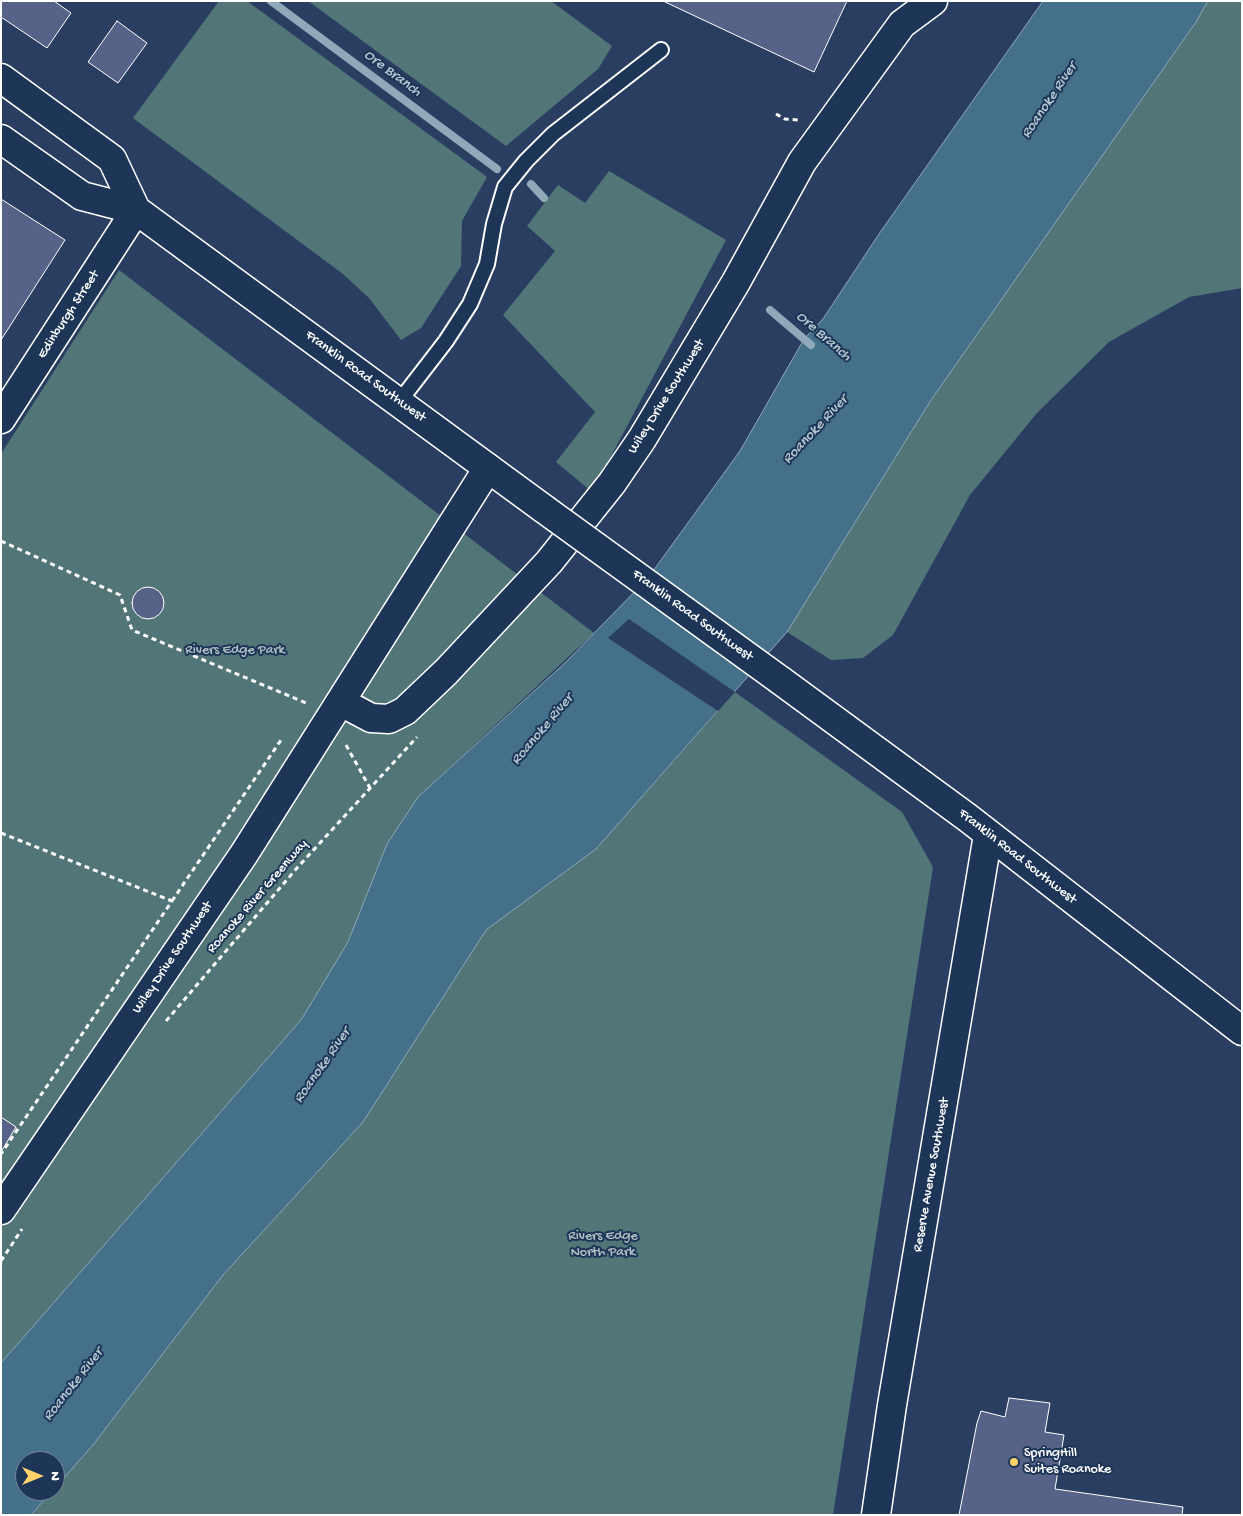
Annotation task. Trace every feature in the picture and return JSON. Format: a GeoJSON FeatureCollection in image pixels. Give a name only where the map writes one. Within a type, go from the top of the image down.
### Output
{"type":"FeatureCollection","features":[{"type":"Feature","properties":{"kind":"main road","name":"Wiley Drive Southwest"},"geometry":{"type":"LineString","coordinates":[[341,702],[370,718],[389,719],[405,711],[446,672],[549,562],[612,483],[642,439],[736,282],[802,162],[902,24],[934,1]]}},
{"type":"Feature","properties":{"kind":"main road"},"geometry":{"type":"LineString","coordinates":[[1,64],[76,131]]}},
{"type":"Feature","properties":{"kind":"main road","name":"Franklin Road Southwest"},"geometry":{"type":"LineString","coordinates":[[1,78],[112,159],[136,210]]}},
{"type":"Feature","properties":{"kind":"main road","name":"Franklin Road Southwest"},"geometry":{"type":"LineString","coordinates":[[1,139],[82,196],[136,210],[780,680],[988,835],[1242,1031]]}},
{"type":"Feature","properties":{"kind":"main road","name":"Edinburgh Street"},"geometry":{"type":"LineString","coordinates":[[1,419],[136,210]]}},
{"type":"Feature","properties":{"kind":"main road","name":"Wiley Drive Southwest"},"geometry":{"type":"LineString","coordinates":[[1,1210],[238,862],[488,468]]}},
{"type":"Feature","properties":{"kind":"main road","name":"Reserve Avenue Southwest"},"geometry":{"type":"LineString","coordinates":[[876,1515],[892,1405],[988,835]]}},
{"type":"Feature","properties":{"kind":"lane"},"geometry":{"type":"LineString","coordinates":[[399,402],[446,341],[470,304],[487,264],[494,224],[505,187],[526,161],[553,134],[661,50]]}},
{"type":"Feature","properties":{"kind":"path"},"geometry":{"type":"LineString","coordinates":[[1,541],[120,595],[132,630],[306,703],[301,711]]}},
{"type":"Feature","properties":{"kind":"path","name":"Roanoke River Greenway"},"geometry":{"type":"LineString","coordinates":[[161,1028],[297,868],[424,730]]}},
{"type":"Feature","properties":{"kind":"path"},"geometry":{"type":"LineString","coordinates":[[1,1154],[284,736]]}},
{"type":"Feature","properties":{"kind":"path"},"geometry":{"type":"LineString","coordinates":[[341,738],[370,788]]}},
{"type":"Feature","properties":{"kind":"path"},"geometry":{"type":"LineString","coordinates":[[1,833],[172,901]]}},
{"type":"Feature","properties":{"kind":"path"},"geometry":{"type":"LineString","coordinates":[[1,1261],[28,1221]]}},
{"type":"Feature","properties":{"kind":"green space"},"geometry":{"type":"Polygon","coordinates":[[[219,1],[247,1],[487,177],[462,221],[461,266],[421,328],[401,340],[369,298],[343,274],[133,118],[219,1]]]}},
{"type":"Feature","properties":{"kind":"green space"},"geometry":{"type":"Polygon","coordinates":[[[308,1],[551,1],[612,46],[598,69],[506,146],[308,1]]]}},
{"type":"Feature","properties":{"kind":"green space"},"geometry":{"type":"Polygon","coordinates":[[[1208,1],[1242,1],[1242,288],[1189,297],[1109,342],[1037,413],[970,495],[893,635],[863,658],[831,660],[787,632],[931,400],[1196,22],[1208,1]]]}},
{"type":"Feature","properties":{"kind":"green space"},"geometry":{"type":"Polygon","coordinates":[[[609,171],[726,240],[592,492],[556,462],[595,412],[503,315],[555,251],[527,226],[558,185],[585,203],[609,171]]]}},
{"type":"Feature","properties":{"kind":"green space","name":"Rivers Edge Park"},"geometry":{"type":"Polygon","coordinates":[[[119,270],[594,633],[418,797],[387,844],[348,942],[301,1020],[1,1363],[1,454],[119,270]]]}},
{"type":"Feature","properties":{"kind":"green space","name":"Rivers Edge North Park"},"geometry":{"type":"Polygon","coordinates":[[[735,692],[902,812],[933,867],[833,1515],[31,1515],[43,1501],[65,1501],[65,1477],[93,1445],[223,1275],[363,1122],[486,930],[596,849],[735,692]]]}},
{"type":"Feature","properties":{"kind":"water","name":"Roanoke River"},"geometry":{"type":"Polygon","coordinates":[[[1043,1],[1208,1],[1196,22],[931,400],[787,632],[596,849],[486,930],[363,1122],[223,1275],[93,1445],[65,1477],[65,1451],[15,1451],[15,1501],[43,1501],[31,1515],[1,1515],[1,1363],[301,1020],[348,942],[387,844],[418,797],[567,661],[648,578],[740,451],[804,339],[823,319],[879,234],[1043,1]]]}},
{"type":"Feature","properties":{"kind":"pier"},"geometry":{"type":"Polygon","coordinates":[[[629,619],[735,692],[718,711],[608,638],[629,619]]]}},
{"type":"Feature","properties":{"kind":"building"},"geometry":{"type":"Polygon","coordinates":[[[1,1],[54,1],[71,13],[47,48],[1,17],[1,1]]]}},
{"type":"Feature","properties":{"kind":"building"},"geometry":{"type":"Polygon","coordinates":[[[663,1],[847,1],[814,72],[663,1]]]}},
{"type":"Feature","properties":{"kind":"building"},"geometry":{"type":"Polygon","coordinates":[[[117,21],[147,43],[118,83],[88,62],[117,21]]]}},
{"type":"Feature","properties":{"kind":"building"},"geometry":{"type":"Polygon","coordinates":[[[1,199],[65,240],[1,340],[1,199]]]}},
{"type":"Feature","properties":{"kind":"building"},"geometry":{"type":"Polygon","coordinates":[[[148,587],[159,592],[164,603],[159,614],[148,619],[137,614],[132,603],[137,592],[148,587]]]}},
{"type":"Feature","properties":{"kind":"building"},"geometry":{"type":"Polygon","coordinates":[[[1,1117],[16,1127],[1,1152],[1,1117]]]}},
{"type":"Feature","properties":{"kind":"building","name":"SpringHill Suites Roanoke"},"geometry":{"type":"Polygon","coordinates":[[[1009,1398],[1050,1403],[1045,1432],[1064,1435],[1055,1489],[1183,1507],[1182,1515],[959,1515],[981,1411],[1005,1417],[1009,1398]]]}},
{"type":"Feature","properties":{"kind":"waterway","name":"Ore Branch"},"geometry":{"type":"LineString","coordinates":[[271,1],[497,169]]}},
{"type":"Feature","properties":{"kind":"waterway","name":"Ore Branch"},"geometry":{"type":"LineString","coordinates":[[531,184],[544,198]]}},
{"type":"Feature","properties":{"kind":"waterway","name":"Ore Branch"},"geometry":{"type":"LineString","coordinates":[[770,310],[811,345]]}},
{"type":"Feature","properties":{"kind":"place","name":"SpringHill Suites Roanoke"},"geometry":{"type":"Point","coordinates":[1014,1462]}}]}
